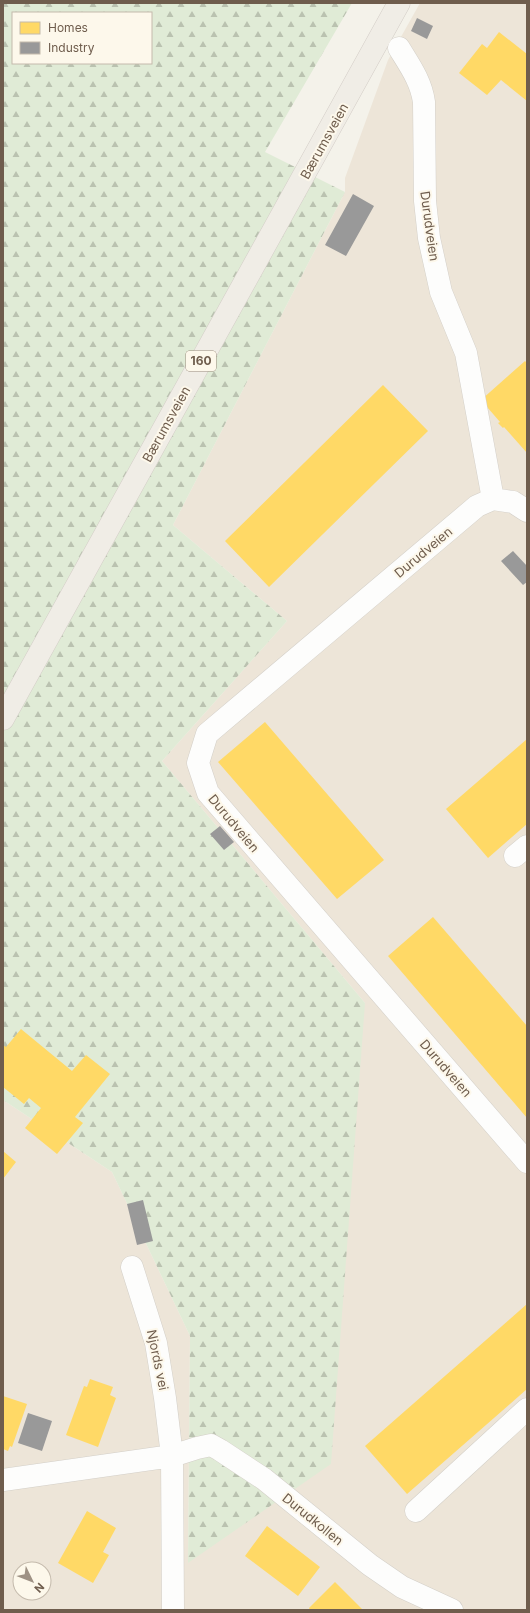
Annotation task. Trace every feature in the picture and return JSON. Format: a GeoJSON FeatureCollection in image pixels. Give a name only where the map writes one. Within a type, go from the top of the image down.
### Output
{"type":"FeatureCollection","features":[{"type":"Feature","properties":{"kind":"main road","name":"Bærumsveien"},"geometry":{"type":"LineString","coordinates":[[3,719],[399,3]]}},
{"type":"Feature","properties":{"kind":"street","name":"Durudveien"},"geometry":{"type":"LineString","coordinates":[[399,48],[422,89],[424,102],[425,201],[429,238],[441,292],[466,353],[493,499],[477,506],[207,734],[198,763],[208,792],[527,1162]]}},
{"type":"Feature","properties":{"kind":"street"},"geometry":{"type":"LineString","coordinates":[[493,499],[513,502],[527,511]]}},
{"type":"Feature","properties":{"kind":"street","name":"Njords vei"},"geometry":{"type":"LineString","coordinates":[[132,1267],[156,1343],[166,1398],[172,1456],[173,1610]]}},
{"type":"Feature","properties":{"kind":"street"},"geometry":{"type":"LineString","coordinates":[[416,1511],[527,1409]]}},
{"type":"Feature","properties":{"kind":"street","name":"Durudkollen"},"geometry":{"type":"LineString","coordinates":[[172,1456],[211,1445],[264,1479],[376,1569],[402,1587],[452,1610]]}},
{"type":"Feature","properties":{"kind":"street"},"geometry":{"type":"LineString","coordinates":[[3,1480],[172,1456]]}},
{"type":"Feature","properties":{"kind":"shaded area"},"geometry":{"type":"Polygon","coordinates":[[[420,3],[527,3],[527,1610],[3,1610],[3,1100],[112,1172],[190,1336],[188,1563],[365,1003],[162,761],[287,621],[173,525],[345,192],[345,178],[388,60],[420,3]]]}},
{"type":"Feature","properties":{"kind":"green space"},"geometry":{"type":"Polygon","coordinates":[[[3,3],[352,3],[265,152],[345,192],[173,525],[287,621],[162,761],[365,1003],[331,1464],[188,1563],[190,1336],[112,1172],[3,1100],[3,3]]]}},
{"type":"Feature","properties":{"kind":"building: Homes"},"geometry":{"type":"Polygon","coordinates":[[[499,32],[527,54],[527,101],[501,80],[487,95],[459,73],[482,44],[487,48],[499,32]]]}},
{"type":"Feature","properties":{"kind":"building: Homes"},"geometry":{"type":"Polygon","coordinates":[[[525,361],[527,363],[527,453],[504,427],[503,428],[498,423],[500,422],[481,400],[525,361]]]}},
{"type":"Feature","properties":{"kind":"building: Homes"},"geometry":{"type":"Polygon","coordinates":[[[383,385],[428,431],[269,587],[225,541],[383,385]]]}},
{"type":"Feature","properties":{"kind":"building: Homes"},"geometry":{"type":"Polygon","coordinates":[[[265,722],[384,860],[337,899],[218,762],[265,722]]]}},
{"type":"Feature","properties":{"kind":"building: Homes"},"geometry":{"type":"Polygon","coordinates":[[[527,739],[527,824],[488,858],[446,809],[527,739]]]}},
{"type":"Feature","properties":{"kind":"building: Homes"},"geometry":{"type":"Polygon","coordinates":[[[433,917],[527,1026],[527,1118],[388,956],[433,917]]]}},
{"type":"Feature","properties":{"kind":"building: Homes"},"geometry":{"type":"Polygon","coordinates":[[[21,1029],[72,1071],[86,1055],[110,1074],[75,1117],[83,1123],[57,1154],[25,1128],[41,1108],[29,1098],[24,1104],[3,1087],[3,1045],[6,1047],[21,1029]]]}},
{"type":"Feature","properties":{"kind":"building: Homes"},"geometry":{"type":"Polygon","coordinates":[[[3,1151],[16,1162],[3,1179],[3,1151]]]}},
{"type":"Feature","properties":{"kind":"building: Homes"},"geometry":{"type":"Polygon","coordinates":[[[527,1304],[527,1389],[407,1494],[365,1446],[527,1304]]]}},
{"type":"Feature","properties":{"kind":"building: Homes"},"geometry":{"type":"Polygon","coordinates":[[[90,1379],[113,1387],[110,1395],[116,1398],[98,1447],[66,1435],[84,1386],[87,1387],[90,1379]]]}},
{"type":"Feature","properties":{"kind":"building: Homes"},"geometry":{"type":"Polygon","coordinates":[[[3,1396],[27,1404],[12,1447],[10,1446],[8,1451],[3,1449],[3,1396]]]}},
{"type":"Feature","properties":{"kind":"building: Homes"},"geometry":{"type":"Polygon","coordinates":[[[87,1511],[116,1528],[103,1552],[109,1555],[93,1583],[58,1563],[87,1511]]]}},
{"type":"Feature","properties":{"kind":"building: Homes"},"geometry":{"type":"Polygon","coordinates":[[[267,1526],[320,1567],[298,1596],[245,1556],[267,1526]]]}},
{"type":"Feature","properties":{"kind":"building: Homes"},"geometry":{"type":"Polygon","coordinates":[[[335,1582],[363,1610],[310,1610],[309,1608],[335,1582]]]}},
{"type":"Feature","properties":{"kind":"building: Industry"},"geometry":{"type":"Polygon","coordinates":[[[417,18],[433,26],[427,39],[411,31],[417,18]]]}},
{"type":"Feature","properties":{"kind":"building: Industry"},"geometry":{"type":"Polygon","coordinates":[[[353,194],[374,206],[346,256],[325,245],[353,194]]]}},
{"type":"Feature","properties":{"kind":"building: Industry"},"geometry":{"type":"Polygon","coordinates":[[[513,551],[527,566],[527,582],[523,585],[501,561],[513,551]]]}},
{"type":"Feature","properties":{"kind":"building: Industry"},"geometry":{"type":"Polygon","coordinates":[[[220,826],[234,842],[224,850],[210,834],[220,826]]]}},
{"type":"Feature","properties":{"kind":"building: Industry"},"geometry":{"type":"Polygon","coordinates":[[[143,1200],[153,1241],[137,1245],[127,1204],[143,1200]]]}},
{"type":"Feature","properties":{"kind":"building: Industry"},"geometry":{"type":"Polygon","coordinates":[[[28,1413],[52,1421],[42,1451],[18,1443],[28,1413]]]}}]}
